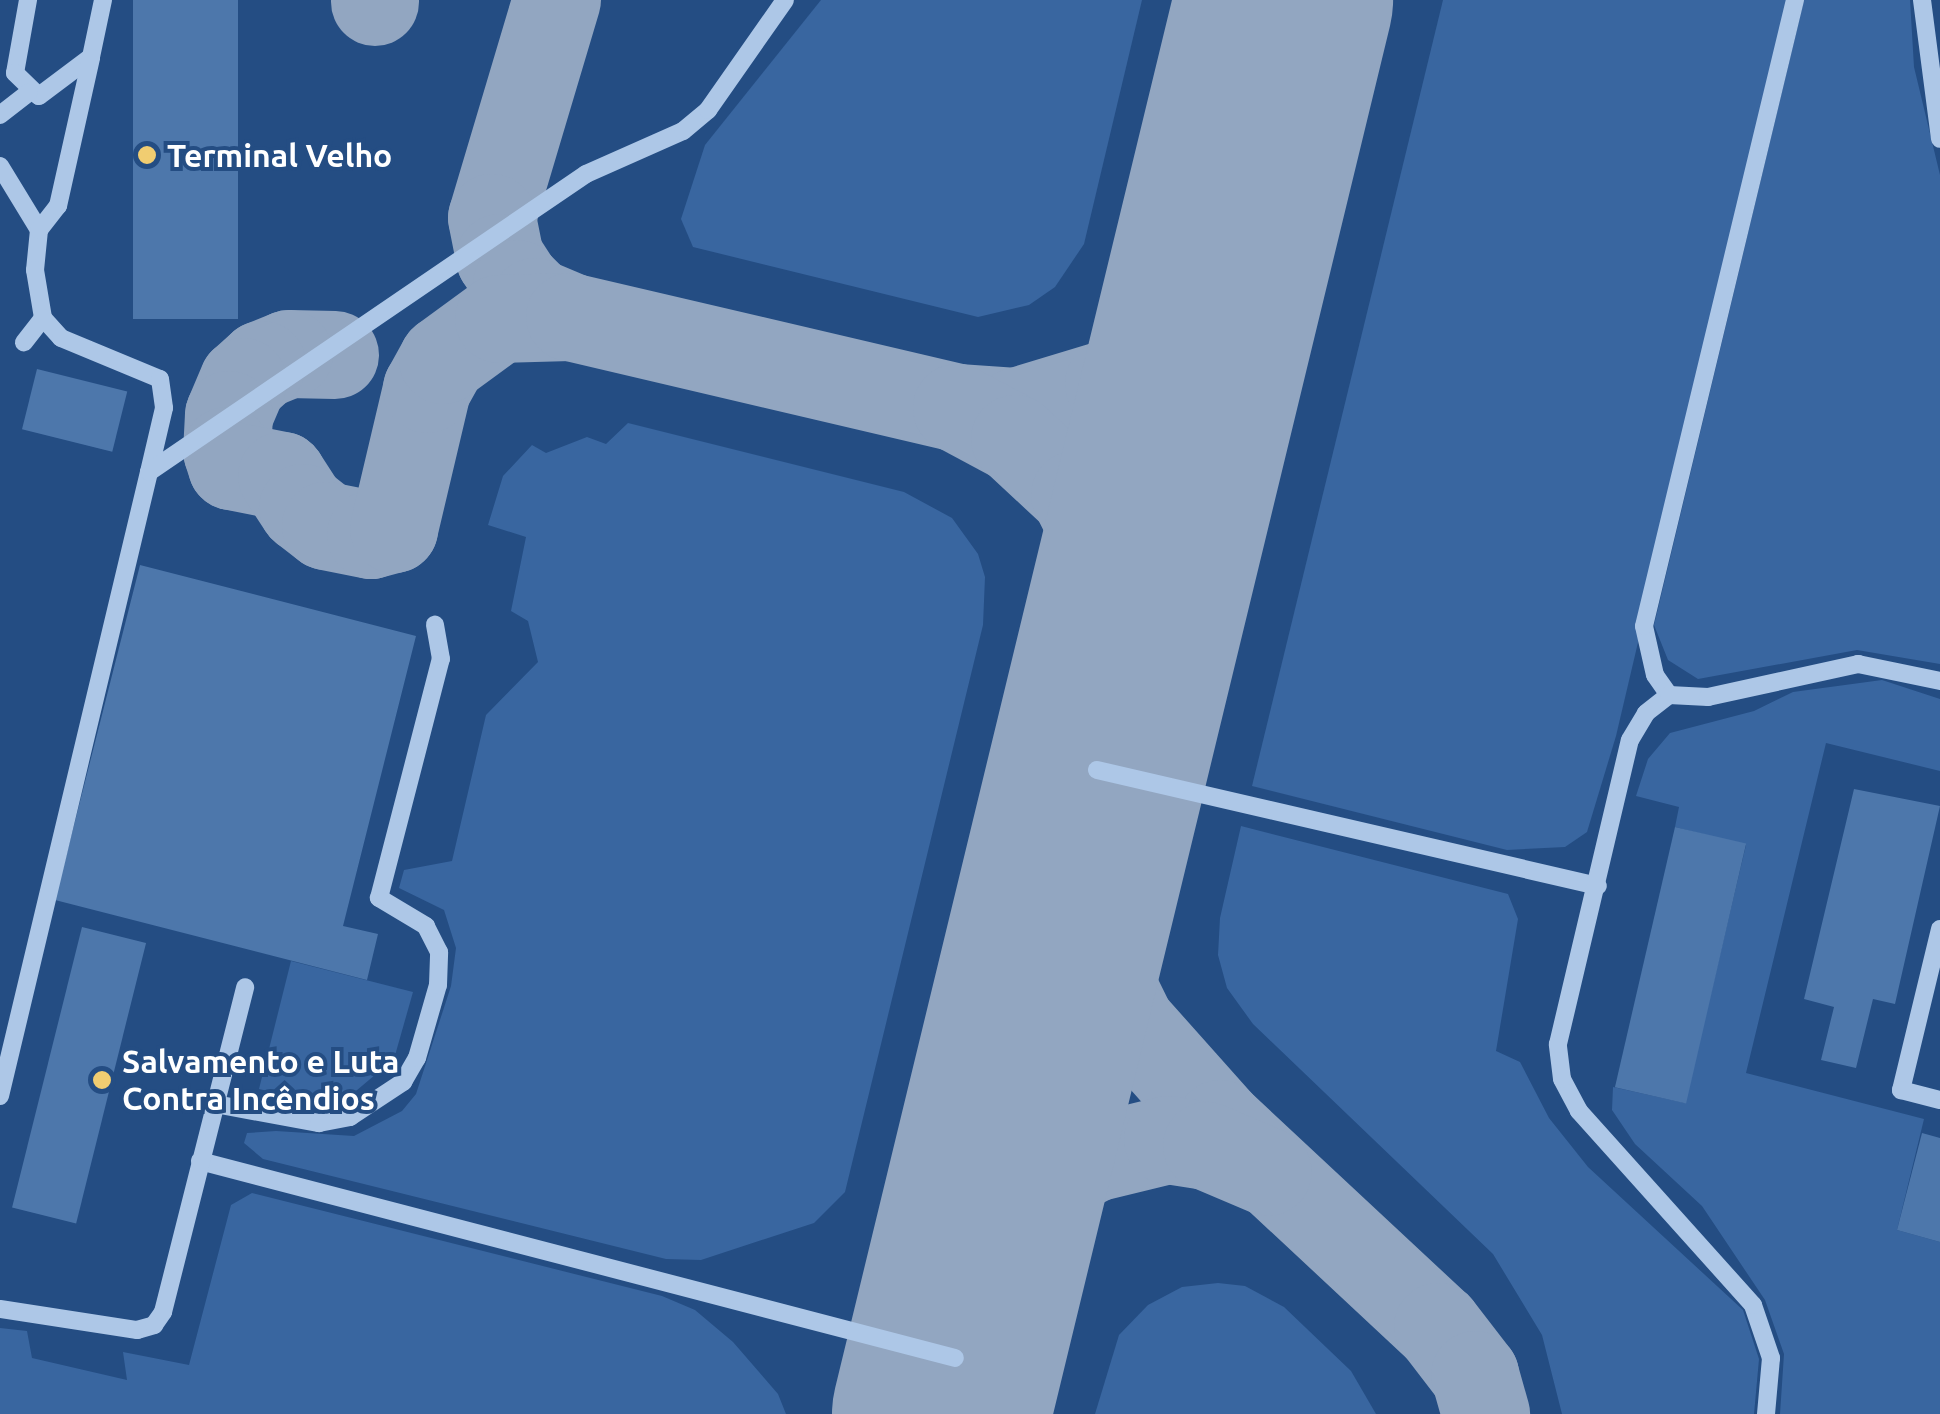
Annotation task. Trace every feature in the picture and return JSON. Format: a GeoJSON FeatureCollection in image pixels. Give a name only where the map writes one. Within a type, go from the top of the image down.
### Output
{"type":"FeatureCollection","features":[{"type":"Feature","properties":{"kind":"lane"},"geometry":{"type":"LineString","coordinates":[[28,0],[15,54],[15,73],[28,93]]}},
{"type":"Feature","properties":{"kind":"lane"},"geometry":{"type":"LineString","coordinates":[[0,1096],[164,408],[160,379],[61,338],[43,318],[35,270],[39,230],[58,206],[104,0]]}},
{"type":"Feature","properties":{"kind":"lane"},"geometry":{"type":"LineString","coordinates":[[149,472],[586,174],[682,131],[708,110],[785,0]]}},
{"type":"Feature","properties":{"kind":"lane"},"geometry":{"type":"LineString","coordinates":[[1670,695],[1654,675],[1644,626],[1795,0]]}},
{"type":"Feature","properties":{"kind":"lane"},"geometry":{"type":"LineString","coordinates":[[1922,0],[1940,140]]}},
{"type":"Feature","properties":{"kind":"lane"},"geometry":{"type":"LineString","coordinates":[[0,115],[28,93],[52,92],[91,57]]}},
{"type":"Feature","properties":{"kind":"lane"},"geometry":{"type":"LineString","coordinates":[[0,166],[39,230]]}},
{"type":"Feature","properties":{"kind":"lane"},"geometry":{"type":"LineString","coordinates":[[24,342],[43,318]]}},
{"type":"Feature","properties":{"kind":"lane"},"geometry":{"type":"LineString","coordinates":[[215,1104],[319,1124],[350,1117],[383,1100],[417,1058],[438,985],[439,952],[426,926],[378,898],[441,658],[435,625]]}},
{"type":"Feature","properties":{"kind":"lane"},"geometry":{"type":"LineString","coordinates":[[1766,1414],[1771,1358],[1753,1305],[1579,1111],[1562,1079],[1558,1044],[1630,740],[1646,713],[1670,695],[1708,697],[1858,664],[1940,681]]}},
{"type":"Feature","properties":{"kind":"lane"},"geometry":{"type":"LineString","coordinates":[[1097,770],[1598,886]]}},
{"type":"Feature","properties":{"kind":"lane"},"geometry":{"type":"LineString","coordinates":[[1940,928],[1901,1090],[1940,1100]]}},
{"type":"Feature","properties":{"kind":"lane"},"geometry":{"type":"LineString","coordinates":[[0,1309],[138,1330],[154,1325],[163,1312],[245,987]]}},
{"type":"Feature","properties":{"kind":"lane"},"geometry":{"type":"LineString","coordinates":[[200,1161],[954,1358]]}},
{"type":"Feature","properties":{"kind":"shaded area"},"geometry":{"type":"Polygon","coordinates":[[[821,0],[1142,0],[1084,244],[1055,287],[1029,305],[978,317],[693,247],[681,219],[705,145],[821,0]]]}},
{"type":"Feature","properties":{"kind":"shaded area"},"geometry":{"type":"Polygon","coordinates":[[[1443,0],[1789,0],[1616,736],[1587,832],[1565,847],[1507,850],[1252,786],[1443,0]]]}},
{"type":"Feature","properties":{"kind":"shaded area"},"geometry":{"type":"Polygon","coordinates":[[[1804,0],[1910,0],[1914,67],[1940,175],[1940,664],[1857,650],[1698,679],[1668,660],[1654,625],[1804,0]]]}},
{"type":"Feature","properties":{"kind":"shaded area"},"geometry":{"type":"Polygon","coordinates":[[[628,423],[904,492],[952,518],[978,554],[985,577],[983,625],[845,1192],[814,1223],[701,1260],[666,1259],[263,1159],[244,1143],[247,1133],[276,1131],[354,1136],[402,1111],[416,1094],[451,986],[456,948],[444,910],[399,888],[404,870],[452,861],[486,715],[538,662],[528,621],[511,611],[526,537],[488,525],[503,476],[532,445],[546,453],[587,437],[606,444],[628,423]]]}},
{"type":"Feature","properties":{"kind":"shaded area"},"geometry":{"type":"Polygon","coordinates":[[[1882,680],[1940,699],[1940,771],[1826,743],[1746,1073],[1924,1119],[1897,1230],[1940,1242],[1940,1414],[1780,1414],[1784,1354],[1765,1300],[1702,1206],[1635,1144],[1612,1110],[1613,1087],[1685,1103],[1746,845],[1675,827],[1679,807],[1636,796],[1648,759],[1670,733],[1754,711],[1793,692],[1882,680]]]}},
{"type":"Feature","properties":{"kind":"shaded area"},"geometry":{"type":"Polygon","coordinates":[[[1241,826],[1508,894],[1518,919],[1496,1051],[1520,1062],[1549,1118],[1588,1167],[1743,1310],[1759,1359],[1754,1414],[1562,1414],[1542,1335],[1493,1254],[1253,1024],[1227,988],[1218,955],[1220,918],[1241,826]]]}},
{"type":"Feature","properties":{"kind":"shaded area"},"geometry":{"type":"Polygon","coordinates":[[[291,961],[413,992],[394,1059],[344,1101],[318,1103],[259,1089],[291,961]]]}},
{"type":"Feature","properties":{"kind":"shaded area"},"geometry":{"type":"Polygon","coordinates":[[[252,1193],[662,1296],[695,1310],[733,1342],[778,1394],[786,1414],[0,1414],[0,1328],[27,1331],[32,1358],[127,1380],[123,1352],[189,1365],[231,1205],[252,1193]]]}},
{"type":"Feature","properties":{"kind":"shaded area"},"geometry":{"type":"Polygon","coordinates":[[[1218,1283],[1245,1286],[1284,1307],[1351,1371],[1376,1414],[1095,1414],[1119,1335],[1148,1305],[1182,1287],[1218,1283]]]}},
{"type":"Feature","properties":{"kind":"building","name":"Terminal Velho"},"geometry":{"type":"Polygon","coordinates":[[[133,0],[238,0],[238,319],[133,319],[133,0]]]}},
{"type":"Feature","properties":{"kind":"building"},"geometry":{"type":"Polygon","coordinates":[[[37,369],[127,391],[112,452],[22,429],[37,369]]]}},
{"type":"Feature","properties":{"kind":"building"},"geometry":{"type":"Polygon","coordinates":[[[140,565],[416,636],[343,926],[378,934],[367,980],[55,900],[140,565]]]}},
{"type":"Feature","properties":{"kind":"building"},"geometry":{"type":"Polygon","coordinates":[[[1854,789],[1940,806],[1895,1004],[1873,999],[1856,1068],[1821,1060],[1834,1007],[1804,999],[1854,789]]]}},
{"type":"Feature","properties":{"kind":"building"},"geometry":{"type":"Polygon","coordinates":[[[1675,827],[1746,843],[1686,1104],[1615,1087],[1675,827]]]}},
{"type":"Feature","properties":{"kind":"building"},"geometry":{"type":"Polygon","coordinates":[[[82,927],[146,943],[76,1223],[12,1207],[82,927]]]}},
{"type":"Feature","properties":{"kind":"building"},"geometry":{"type":"Polygon","coordinates":[[[1922,1133],[1940,1138],[1940,1242],[1897,1230],[1922,1133]]]}},
{"type":"Feature","properties":{"kind":"taxiway"},"geometry":{"type":"LineString","coordinates":[[557,0],[492,218],[500,258],[517,284],[535,302],[570,317]]}},
{"type":"Feature","properties":{"kind":"taxiway"},"geometry":{"type":"LineString","coordinates":[[335,355],[289,354],[262,365],[243,382],[229,415],[227,451],[232,466],[282,476],[303,508],[326,526],[371,535],[394,529],[427,389],[443,360],[499,319],[570,317],[957,408],[1016,412],[1109,384],[1161,344],[1202,293],[1235,203]]}},
{"type":"Feature","properties":{"kind":"taxiway"},"geometry":{"type":"LineString","coordinates":[[957,408],[1015,439],[1075,495],[1110,565],[1122,670]]}},
{"type":"Feature","properties":{"kind":"taxiway"},"geometry":{"type":"LineString","coordinates":[[1091,795],[1094,923],[1108,977],[1131,1024],[1220,1124],[1438,1327],[1475,1375],[1486,1414]]}},
{"type":"Feature","properties":{"kind":"taxiway"},"geometry":{"type":"LineString","coordinates":[[963,1325],[1007,1227],[1059,1176],[1094,1158],[1168,1140],[1207,1146],[1268,1172]]}},
{"type":"Feature","properties":{"kind":"runway"},"geometry":{"type":"LineString","coordinates":[[941,1414],[1284,0]]}},
{"type":"Feature","properties":{"kind":"place","name":"Terminal Velho"},"geometry":{"type":"Point","coordinates":[147,155]}},
{"type":"Feature","properties":{"kind":"place","name":"Salvamento e Luta Contra Incêndios"},"geometry":{"type":"Point","coordinates":[102,1080]}}]}
